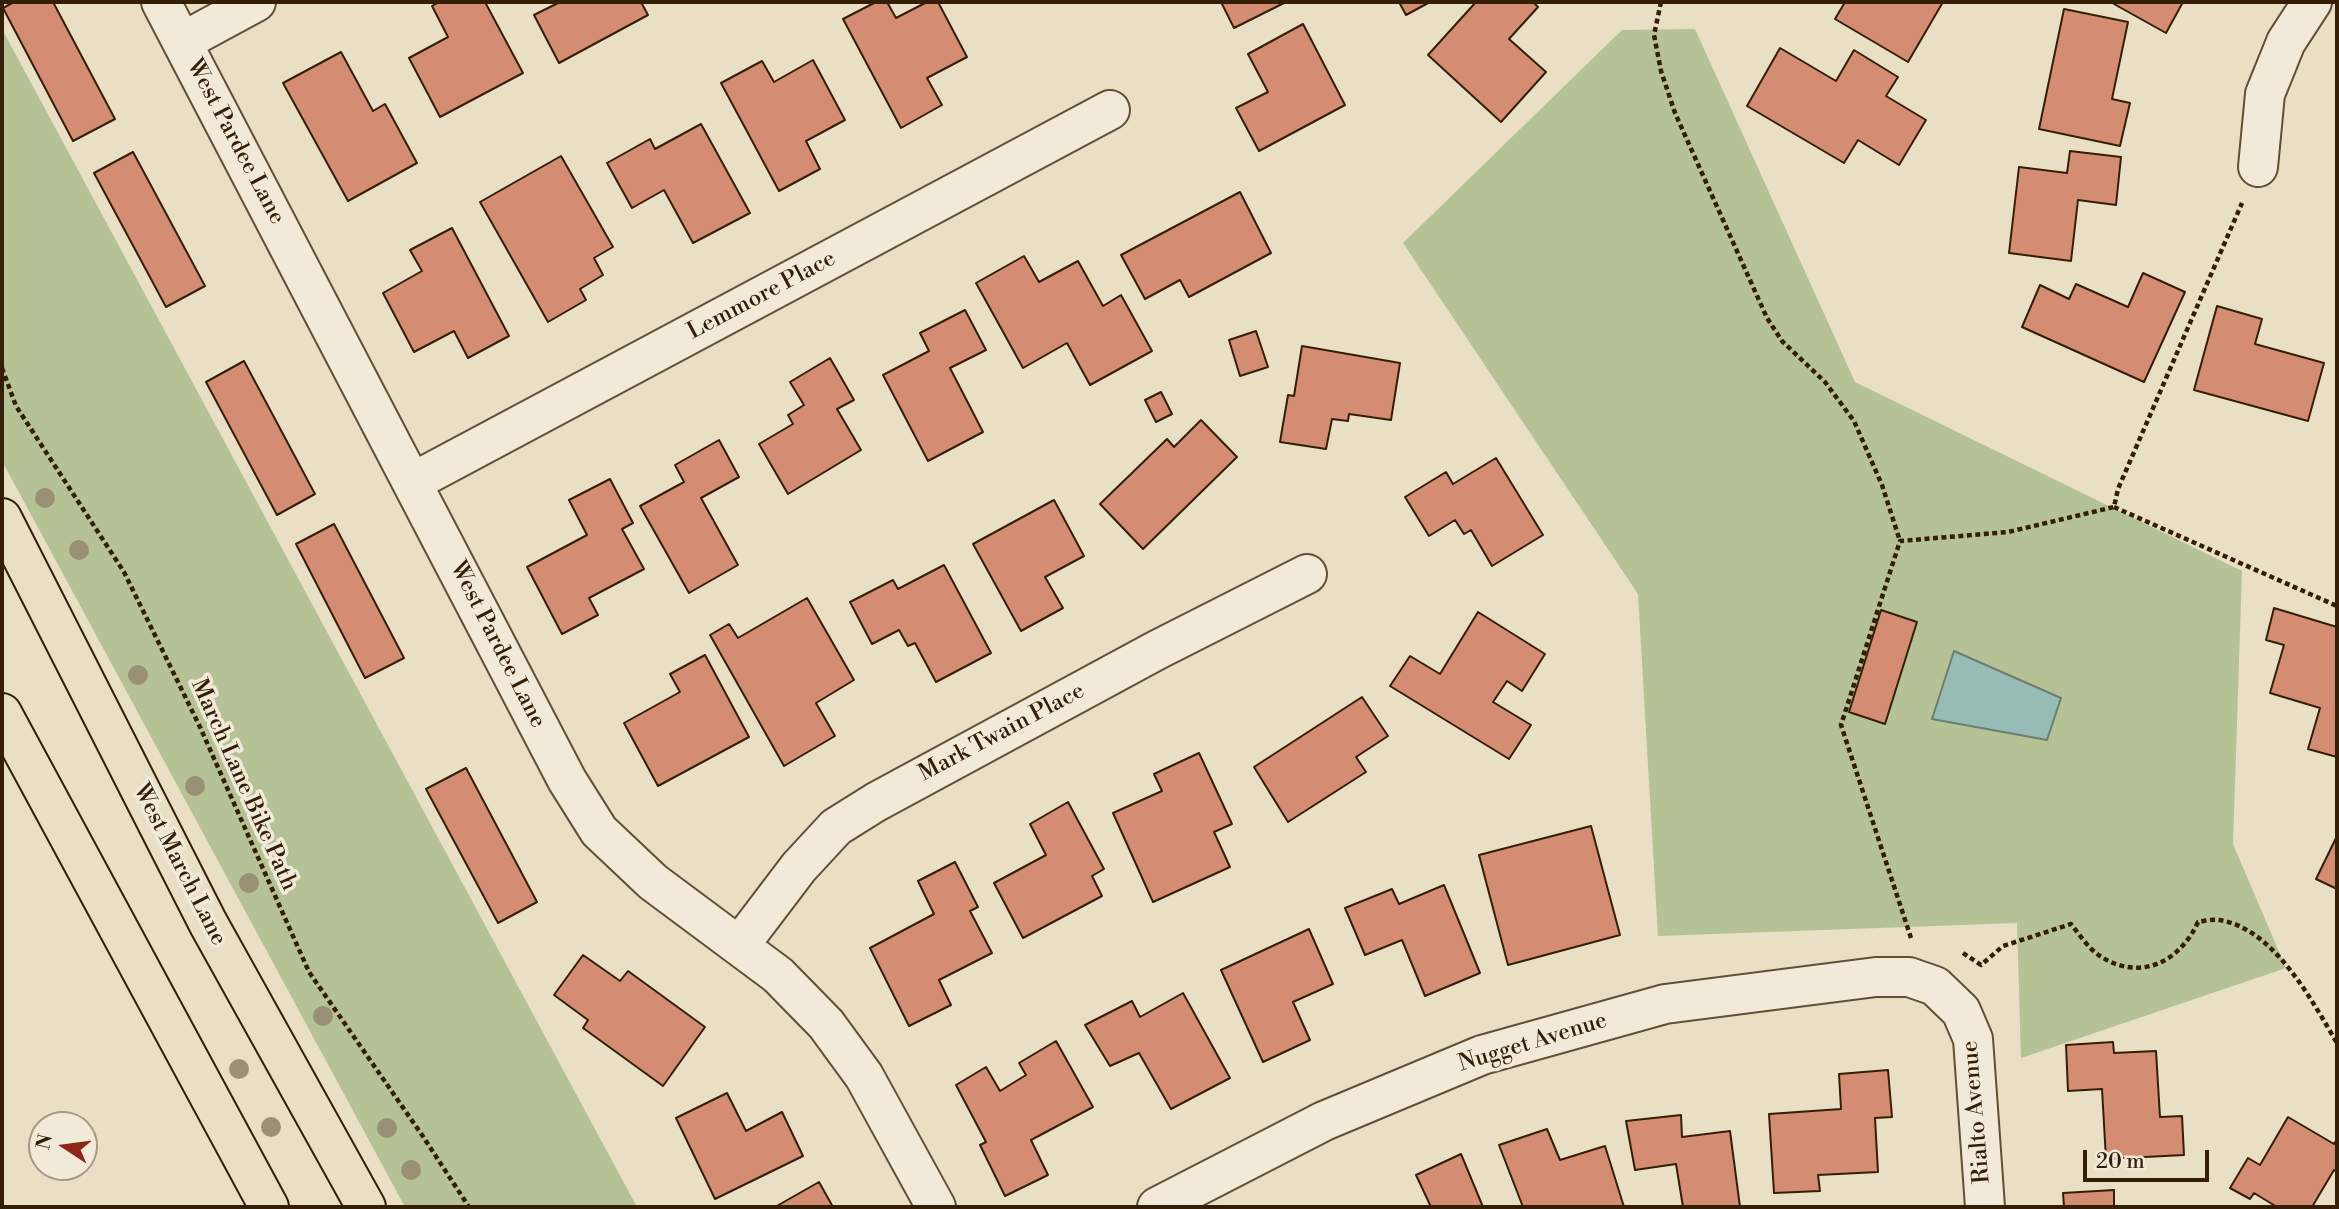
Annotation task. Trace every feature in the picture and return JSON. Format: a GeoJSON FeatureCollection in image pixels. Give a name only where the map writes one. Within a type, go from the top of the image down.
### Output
{"type":"FeatureCollection","features":[{"type":"Feature","properties":{"kind":"main road","name":"West March Lane"},"geometry":{"type":"LineString","coordinates":[[2,518],[208,923],[366,1207]]}},
{"type":"Feature","properties":{"kind":"main road"},"geometry":{"type":"LineString","coordinates":[[2,713],[269,1207]]}},
{"type":"Feature","properties":{"kind":"street","name":"West Pardee Lane"},"geometry":{"type":"LineString","coordinates":[[161,2],[567,780],[599,831],[653,882],[778,975],[826,1024],[864,1076],[936,1207]]}},
{"type":"Feature","properties":{"kind":"street"},"geometry":{"type":"LineString","coordinates":[[182,42],[256,2]]}},
{"type":"Feature","properties":{"kind":"street"},"geometry":{"type":"LineString","coordinates":[[2258,167],[2265,94],[2286,41],[2312,2]]}},
{"type":"Feature","properties":{"kind":"street","name":"Lemmore Place"},"geometry":{"type":"LineString","coordinates":[[413,482],[1110,110]]}},
{"type":"Feature","properties":{"kind":"street","name":"Mark Twain Place"},"geometry":{"type":"LineString","coordinates":[[739,946],[799,867],[836,827],[876,802],[1157,650],[1307,574]]}},
{"type":"Feature","properties":{"kind":"street","name":"Nugget Avenue"},"geometry":{"type":"LineString","coordinates":[[1157,1207],[1324,1121],[1482,1055],[1665,1004],[1876,977],[1909,976],[1935,986]]}},
{"type":"Feature","properties":{"kind":"street","name":"Rialto Avenue"},"geometry":{"type":"LineString","coordinates":[[1935,986],[1961,1011],[1973,1039],[1985,1207]]}},
{"type":"Feature","properties":{"kind":"path"},"geometry":{"type":"LineString","coordinates":[[1661,2],[1654,35],[1661,71],[1675,113],[1767,318],[1782,341],[1825,382],[1854,421],[1882,485],[1900,541],[1841,725],[1912,941],[1922,941]]}},
{"type":"Feature","properties":{"kind":"path"},"geometry":{"type":"LineString","coordinates":[[2114,507],[2118,489],[2258,167]]}},
{"type":"Feature","properties":{"kind":"path","name":"March Lane Bike Path"},"geometry":{"type":"LineString","coordinates":[[2,368],[16,406],[124,572],[200,727],[309,972],[422,1135],[468,1207]]}},
{"type":"Feature","properties":{"kind":"path"},"geometry":{"type":"LineString","coordinates":[[1900,541],[2008,532],[2114,507],[2337,606]]}},
{"type":"Feature","properties":{"kind":"path"},"geometry":{"type":"LineString","coordinates":[[1953,948],[1981,965],[2003,946],[2070,924],[2098,956],[2123,967],[2153,966],[2175,955],[2190,940],[2198,922],[2219,920],[2240,927],[2267,943],[2292,973],[2337,1043]]}},
{"type":"Feature","properties":{"kind":"green space"},"geometry":{"type":"Polygon","coordinates":[[[2,29],[637,1207],[405,1207],[2,461],[2,29]]]}},
{"type":"Feature","properties":{"kind":"green space"},"geometry":{"type":"Polygon","coordinates":[[[1695,29],[1855,382],[2242,571],[2233,844],[2286,968],[2021,1058],[2017,923],[1658,936],[1638,594],[1403,243],[1622,30],[1695,29]]]}},
{"type":"Feature","properties":{"kind":"water"},"geometry":{"type":"Polygon","coordinates":[[[1954,651],[2061,698],[2047,740],[1932,719],[1954,651]]]}},
{"type":"Feature","properties":{"kind":"building"},"geometry":{"type":"Polygon","coordinates":[[[14,2],[53,2],[115,119],[73,141],[3,8],[14,2]]]}},
{"type":"Feature","properties":{"kind":"building"},"geometry":{"type":"Polygon","coordinates":[[[439,2],[485,2],[523,73],[440,117],[409,58],[448,37],[432,6],[439,2]]]}},
{"type":"Feature","properties":{"kind":"building"},"geometry":{"type":"Polygon","coordinates":[[[560,2],[641,2],[648,15],[559,63],[534,15],[560,2]]]}},
{"type":"Feature","properties":{"kind":"building"},"geometry":{"type":"Polygon","coordinates":[[[876,2],[887,2],[896,18],[927,2],[938,2],[967,57],[927,78],[942,105],[901,128],[843,19],[876,2]]]}},
{"type":"Feature","properties":{"kind":"building"},"geometry":{"type":"Polygon","coordinates":[[[1221,2],[1286,2],[1234,28],[1221,2]]]}},
{"type":"Feature","properties":{"kind":"building"},"geometry":{"type":"Polygon","coordinates":[[[1399,2],[1430,2],[1406,15],[1399,2]]]}},
{"type":"Feature","properties":{"kind":"building"},"geometry":{"type":"Polygon","coordinates":[[[1476,2],[1533,2],[1538,7],[1509,39],[1546,72],[1501,122],[1428,55],[1476,2]]]}},
{"type":"Feature","properties":{"kind":"building"},"geometry":{"type":"Polygon","coordinates":[[[1845,2],[1943,2],[1908,62],[1835,19],[1845,2]]]}},
{"type":"Feature","properties":{"kind":"building"},"geometry":{"type":"Polygon","coordinates":[[[2183,2],[2166,33],[2114,4],[2183,2]]]}},
{"type":"Feature","properties":{"kind":"building"},"geometry":{"type":"Polygon","coordinates":[[[2064,9],[2128,22],[2112,99],[2130,103],[2120,146],[2039,129],[2064,9]]]}},
{"type":"Feature","properties":{"kind":"building"},"geometry":{"type":"Polygon","coordinates":[[[1303,24],[1345,105],[1259,151],[1236,108],[1268,92],[1248,54],[1303,24]]]}},
{"type":"Feature","properties":{"kind":"building"},"geometry":{"type":"Polygon","coordinates":[[[1780,48],[1836,81],[1854,50],[1898,77],[1886,96],[1926,120],[1899,165],[1858,140],[1844,163],[1747,106],[1780,48]]]}},
{"type":"Feature","properties":{"kind":"building"},"geometry":{"type":"Polygon","coordinates":[[[341,52],[373,111],[385,104],[417,163],[348,201],[283,83],[341,52]]]}},
{"type":"Feature","properties":{"kind":"building"},"geometry":{"type":"Polygon","coordinates":[[[813,60],[845,120],[806,141],[820,169],[779,191],[721,83],[762,61],[774,82],[813,60]]]}},
{"type":"Feature","properties":{"kind":"building"},"geometry":{"type":"Polygon","coordinates":[[[701,124],[750,213],[693,243],[664,190],[632,208],[607,163],[650,139],[655,149],[701,124]]]}},
{"type":"Feature","properties":{"kind":"building"},"geometry":{"type":"Polygon","coordinates":[[[2070,151],[2121,157],[2116,205],[2078,200],[2071,261],[2009,253],[2019,167],[2067,173],[2070,151]]]}},
{"type":"Feature","properties":{"kind":"building"},"geometry":{"type":"Polygon","coordinates":[[[133,152],[205,286],[166,307],[94,173],[133,152]]]}},
{"type":"Feature","properties":{"kind":"building"},"geometry":{"type":"Polygon","coordinates":[[[561,156],[613,247],[594,258],[603,275],[580,289],[586,300],[548,322],[480,202],[561,156]]]}},
{"type":"Feature","properties":{"kind":"building"},"geometry":{"type":"Polygon","coordinates":[[[1240,192],[1271,253],[1189,297],[1180,280],[1145,299],[1121,255],[1240,192]]]}},
{"type":"Feature","properties":{"kind":"building"},"geometry":{"type":"Polygon","coordinates":[[[452,228],[509,336],[468,358],[454,331],[414,352],[383,293],[422,271],[410,250],[452,228]]]}},
{"type":"Feature","properties":{"kind":"building"},"geometry":{"type":"Polygon","coordinates":[[[1024,256],[1039,282],[1078,261],[1103,306],[1121,295],[1152,351],[1090,385],[1067,343],[1023,368],[976,283],[1024,256]]]}},
{"type":"Feature","properties":{"kind":"building"},"geometry":{"type":"Polygon","coordinates":[[[2143,273],[2185,292],[2144,382],[2022,327],[2040,285],[2069,299],[2076,284],[2128,307],[2143,273]]]}},
{"type":"Feature","properties":{"kind":"building"},"geometry":{"type":"Polygon","coordinates":[[[2217,306],[2262,319],[2255,344],[2324,363],[2308,421],[2194,390],[2217,306]]]}},
{"type":"Feature","properties":{"kind":"building"},"geometry":{"type":"Polygon","coordinates":[[[965,310],[986,350],[950,368],[983,432],[928,461],[883,375],[929,351],[920,333],[965,310]]]}},
{"type":"Feature","properties":{"kind":"building"},"geometry":{"type":"Polygon","coordinates":[[[1256,331],[1268,367],[1240,376],[1229,340],[1256,331]]]}},
{"type":"Feature","properties":{"kind":"building"},"geometry":{"type":"Polygon","coordinates":[[[1302,346],[1400,363],[1391,420],[1349,414],[1348,421],[1332,419],[1326,449],[1280,442],[1288,395],[1294,396],[1302,346]]]}},
{"type":"Feature","properties":{"kind":"building"},"geometry":{"type":"Polygon","coordinates":[[[830,358],[854,400],[837,409],[861,450],[788,494],[759,444],[793,424],[788,415],[804,405],[790,382],[830,358]]]}},
{"type":"Feature","properties":{"kind":"building"},"geometry":{"type":"Polygon","coordinates":[[[244,361],[315,494],[277,515],[206,382],[244,361]]]}},
{"type":"Feature","properties":{"kind":"building"},"geometry":{"type":"Polygon","coordinates":[[[1161,392],[1172,414],[1156,422],[1145,400],[1161,392]]]}},
{"type":"Feature","properties":{"kind":"building"},"geometry":{"type":"Polygon","coordinates":[[[1201,420],[1237,457],[1143,549],[1100,504],[1167,439],[1174,447],[1201,420]]]}},
{"type":"Feature","properties":{"kind":"building"},"geometry":{"type":"Polygon","coordinates":[[[719,440],[739,477],[701,498],[738,565],[689,593],[640,506],[684,482],[675,465],[719,440]]]}},
{"type":"Feature","properties":{"kind":"building"},"geometry":{"type":"Polygon","coordinates":[[[1496,458],[1543,535],[1492,566],[1471,530],[1464,534],[1455,520],[1429,536],[1405,497],[1446,472],[1453,484],[1496,458]]]}},
{"type":"Feature","properties":{"kind":"building"},"geometry":{"type":"Polygon","coordinates":[[[610,479],[633,523],[622,529],[644,569],[589,598],[598,615],[562,634],[527,567],[587,535],[569,500],[610,479]]]}},
{"type":"Feature","properties":{"kind":"building"},"geometry":{"type":"Polygon","coordinates":[[[1054,500],[1084,556],[1045,577],[1063,608],[1021,631],[973,544],[1054,500]]]}},
{"type":"Feature","properties":{"kind":"building"},"geometry":{"type":"Polygon","coordinates":[[[334,524],[404,658],[365,678],[296,544],[334,524]]]}},
{"type":"Feature","properties":{"kind":"building"},"geometry":{"type":"Polygon","coordinates":[[[944,565],[991,653],[936,682],[915,643],[908,646],[899,630],[872,644],[850,602],[893,580],[898,589],[944,565]]]}},
{"type":"Feature","properties":{"kind":"building"},"geometry":{"type":"Polygon","coordinates":[[[807,598],[854,680],[816,703],[835,736],[784,766],[710,635],[729,624],[738,638],[807,598]]]}},
{"type":"Feature","properties":{"kind":"building"},"geometry":{"type":"Polygon","coordinates":[[[2274,608],[2337,627],[2337,757],[2308,749],[2320,708],[2270,693],[2284,645],[2266,640],[2274,608]]]}},
{"type":"Feature","properties":{"kind":"building"},"geometry":{"type":"Polygon","coordinates":[[[1881,610],[1917,622],[1885,724],[1849,712],[1881,610]]]}},
{"type":"Feature","properties":{"kind":"building"},"geometry":{"type":"Polygon","coordinates":[[[1478,612],[1545,654],[1522,691],[1507,681],[1493,702],[1531,725],[1509,759],[1390,686],[1410,656],[1440,674],[1478,612]]]}},
{"type":"Feature","properties":{"kind":"building"},"geometry":{"type":"Polygon","coordinates":[[[705,655],[749,737],[658,786],[624,723],[680,692],[670,674],[705,655]]]}},
{"type":"Feature","properties":{"kind":"building"},"geometry":{"type":"Polygon","coordinates":[[[1362,697],[1388,736],[1356,757],[1366,772],[1288,822],[1254,767],[1362,697]]]}},
{"type":"Feature","properties":{"kind":"building"},"geometry":{"type":"Polygon","coordinates":[[[1199,753],[1232,824],[1214,832],[1230,867],[1153,902],[1113,813],[1162,791],[1154,774],[1199,753]]]}},
{"type":"Feature","properties":{"kind":"building"},"geometry":{"type":"Polygon","coordinates":[[[466,768],[537,902],[498,923],[426,789],[466,768]]]}},
{"type":"Feature","properties":{"kind":"building"},"geometry":{"type":"Polygon","coordinates":[[[1068,802],[1104,869],[1092,876],[1102,896],[1023,938],[994,883],[1046,855],[1030,824],[1068,802]]]}},
{"type":"Feature","properties":{"kind":"building"},"geometry":{"type":"Polygon","coordinates":[[[1591,826],[1620,935],[1508,965],[1479,855],[1591,826]]]}},
{"type":"Feature","properties":{"kind":"building"},"geometry":{"type":"Polygon","coordinates":[[[2337,836],[2337,889],[2316,879],[2337,836]]]}},
{"type":"Feature","properties":{"kind":"building"},"geometry":{"type":"Polygon","coordinates":[[[955,862],[978,907],[970,911],[992,953],[939,980],[951,1005],[909,1026],[870,948],[934,914],[918,881],[955,862]]]}},
{"type":"Feature","properties":{"kind":"building"},"geometry":{"type":"Polygon","coordinates":[[[1444,885],[1480,973],[1425,996],[1402,940],[1365,955],[1345,908],[1392,889],[1399,904],[1444,885]]]}},
{"type":"Feature","properties":{"kind":"building"},"geometry":{"type":"Polygon","coordinates":[[[1309,929],[1333,984],[1293,1002],[1310,1040],[1263,1062],[1221,970],[1309,929]]]}},
{"type":"Feature","properties":{"kind":"building"},"geometry":{"type":"Polygon","coordinates":[[[583,955],[620,981],[628,971],[705,1027],[663,1086],[583,1028],[588,1020],[554,995],[583,955]]]}},
{"type":"Feature","properties":{"kind":"building"},"geometry":{"type":"Polygon","coordinates":[[[1183,993],[1230,1078],[1171,1109],[1139,1053],[1110,1066],[1085,1025],[1132,1001],[1140,1017],[1183,993]]]}},
{"type":"Feature","properties":{"kind":"building"},"geometry":{"type":"Polygon","coordinates":[[[1056,1041],[1093,1107],[1031,1140],[1048,1175],[1005,1196],[980,1145],[986,1142],[956,1085],[986,1067],[1000,1091],[1026,1075],[1019,1063],[1056,1041]]]}},
{"type":"Feature","properties":{"kind":"building"},"geometry":{"type":"Polygon","coordinates":[[[2113,1042],[2114,1053],[2156,1051],[2160,1117],[2182,1116],[2184,1155],[2106,1159],[2102,1089],[2068,1091],[2066,1045],[2113,1042]]]}},
{"type":"Feature","properties":{"kind":"building"},"geometry":{"type":"Polygon","coordinates":[[[1888,1070],[1892,1117],[1875,1118],[1878,1172],[1818,1175],[1820,1191],[1774,1193],[1769,1114],[1841,1109],[1839,1074],[1888,1070]]]}},
{"type":"Feature","properties":{"kind":"building"},"geometry":{"type":"Polygon","coordinates":[[[727,1093],[746,1131],[782,1112],[803,1156],[715,1199],[676,1118],[727,1093]]]}},
{"type":"Feature","properties":{"kind":"building"},"geometry":{"type":"Polygon","coordinates":[[[1681,1115],[1682,1137],[1730,1131],[1740,1207],[1683,1207],[1676,1164],[1635,1170],[1626,1121],[1681,1115]]]}},
{"type":"Feature","properties":{"kind":"building"},"geometry":{"type":"Polygon","coordinates":[[[2288,1117],[2334,1144],[2337,1139],[2337,1172],[2334,1170],[2312,1207],[2277,1207],[2254,1193],[2250,1199],[2230,1188],[2248,1158],[2260,1165],[2288,1117]]]}},
{"type":"Feature","properties":{"kind":"building"},"geometry":{"type":"Polygon","coordinates":[[[1547,1129],[1560,1160],[1605,1146],[1624,1207],[1523,1207],[1499,1145],[1547,1129]]]}},
{"type":"Feature","properties":{"kind":"building"},"geometry":{"type":"Polygon","coordinates":[[[1461,1154],[1483,1207],[1431,1207],[1416,1175],[1461,1154]]]}},
{"type":"Feature","properties":{"kind":"building"},"geometry":{"type":"Polygon","coordinates":[[[819,1182],[833,1207],[775,1207],[819,1182]]]}},
{"type":"Feature","properties":{"kind":"building"},"geometry":{"type":"Polygon","coordinates":[[[2114,1190],[2114,1207],[2064,1207],[2063,1193],[2114,1190]]]}}]}
